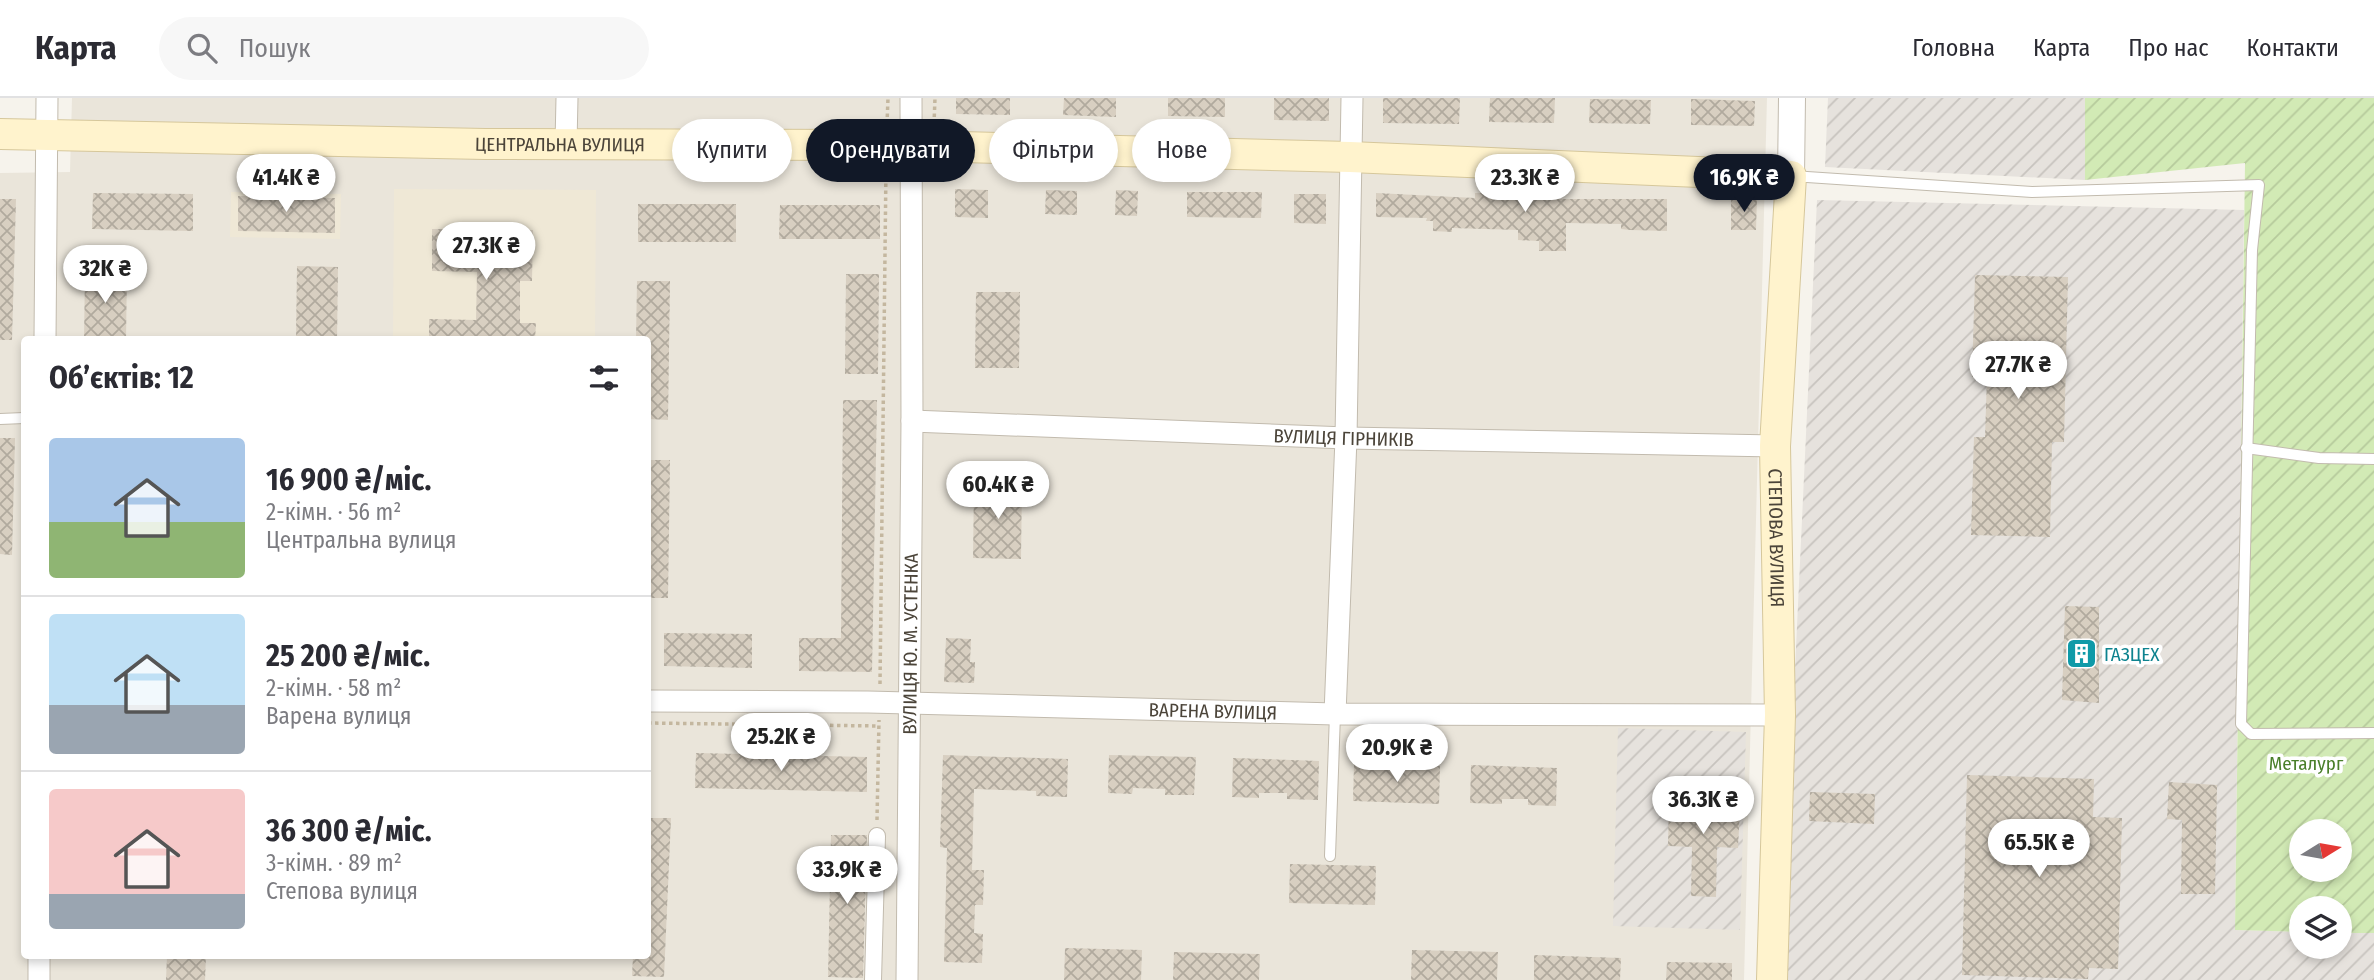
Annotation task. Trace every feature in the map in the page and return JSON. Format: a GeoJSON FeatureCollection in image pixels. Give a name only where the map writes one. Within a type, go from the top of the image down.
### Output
{"type":"FeatureCollection","features":[{"type":"Feature","properties":{"kind":"main road","name":"ЦЕНТРАЛЬНА ВУЛИЦЯ"},"geometry":{"type":"LineString","coordinates":[[0,134],[566,144],[806,145]]}},
{"type":"Feature","properties":{"kind":"main road","name":"ЦЕНТРАЛЬНА ВУЛИЦЯ"},"geometry":{"type":"LineString","coordinates":[[975,147],[1350,157],[1791,176]]}},
{"type":"Feature","properties":{"kind":"main road","name":"СТЕПОВА ВУЛИЦЯ"},"geometry":{"type":"LineString","coordinates":[[1772,980],[1780,715],[1775,446],[1791,176]]}},
{"type":"Feature","properties":{"kind":"street"},"geometry":{"type":"LineString","coordinates":[[45,336],[47,98]]}},
{"type":"Feature","properties":{"kind":"street"},"geometry":{"type":"LineString","coordinates":[[566,144],[567,98]]}},
{"type":"Feature","properties":{"kind":"street","name":"ВУЛИЦЯ Ю. М. УСТЕНКА"},"geometry":{"type":"LineString","coordinates":[[905,119],[911,98]]}},
{"type":"Feature","properties":{"kind":"street"},"geometry":{"type":"LineString","coordinates":[[1335,714],[1346,438],[1352,98]]}},
{"type":"Feature","properties":{"kind":"street","name":"СТЕПОВА ВУЛИЦЯ"},"geometry":{"type":"LineString","coordinates":[[1791,176],[1792,98]]}},
{"type":"Feature","properties":{"kind":"street","name":"ВУЛИЦЯ Ю. М. УСТЕНКА"},"geometry":{"type":"LineString","coordinates":[[900,182],[912,421],[907,980]]}},
{"type":"Feature","properties":{"kind":"street","name":"ВУЛИЦЯ ГІРНИКІВ"},"geometry":{"type":"LineString","coordinates":[[912,421],[1346,438],[1775,446]]}},
{"type":"Feature","properties":{"kind":"street","name":"ВАРЕНА ВУЛИЦЯ"},"geometry":{"type":"LineString","coordinates":[[651,701],[880,703],[1335,714],[1780,715]]}},
{"type":"Feature","properties":{"kind":"street"},"geometry":{"type":"LineString","coordinates":[[873,980],[877,836]]}},
{"type":"Feature","properties":{"kind":"street"},"geometry":{"type":"LineString","coordinates":[[38,980],[39,959]]}},
{"type":"Feature","properties":{"kind":"lane"},"geometry":{"type":"LineString","coordinates":[[1791,176],[2032,192],[2259,185],[2252,250],[2241,724],[2251,734],[2374,733]]}},
{"type":"Feature","properties":{"kind":"lane"},"geometry":{"type":"LineString","coordinates":[[0,419],[21,418]]}},
{"type":"Feature","properties":{"kind":"lane"},"geometry":{"type":"LineString","coordinates":[[2246,448],[2319,457],[2374,459]]}},
{"type":"Feature","properties":{"kind":"lane"},"geometry":{"type":"LineString","coordinates":[[1331,856],[1335,714]]}},
{"type":"Feature","properties":{"kind":"path"},"geometry":{"type":"LineString","coordinates":[[888,98],[892,119]]}},
{"type":"Feature","properties":{"kind":"path"},"geometry":{"type":"LineString","coordinates":[[877,836],[897,182]]}},
{"type":"Feature","properties":{"kind":"path"},"geometry":{"type":"LineString","coordinates":[[651,723],[879,726]]}},
{"type":"Feature","properties":{"kind":"shaded area"},"geometry":{"type":"Polygon","coordinates":[[[72,98],[1767,98],[1744,980],[0,980],[0,173],[70,172],[72,98]]]}},
{"type":"Feature","properties":{"kind":"shaded area"},"geometry":{"type":"Polygon","coordinates":[[[1828,98],[2085,98],[2085,180],[1825,167],[1828,98]]]}},
{"type":"Feature","properties":{"kind":"shaded area"},"geometry":{"type":"Polygon","coordinates":[[[394,189],[596,190],[595,336],[393,336],[394,189]]]}},
{"type":"Feature","properties":{"kind":"shaded area"},"geometry":{"type":"Polygon","coordinates":[[[231,192],[341,194],[340,239],[230,237],[231,192]]]}},
{"type":"Feature","properties":{"kind":"shaded area"},"geometry":{"type":"Polygon","coordinates":[[[1817,200],[2244,210],[2235,930],[2289,932],[2289,959],[2352,959],[2352,933],[2374,933],[2374,980],[1785,980],[1792,733],[1817,200]]]}},
{"type":"Feature","properties":{"kind":"shaded area"},"geometry":{"type":"Polygon","coordinates":[[[1618,728],[1746,732],[1740,930],[1613,926],[1618,728]]]}},
{"type":"Feature","properties":{"kind":"green space","name":"Металург"},"geometry":{"type":"Polygon","coordinates":[[[2085,98],[2374,98],[2374,933],[2352,933],[2352,896],[2289,896],[2289,932],[2235,930],[2245,163],[2085,180],[2085,98]]]}},
{"type":"Feature","properties":{"kind":"building"},"geometry":{"type":"Polygon","coordinates":[[[956,98],[1010,98],[1010,115],[956,114],[956,98]]]}},
{"type":"Feature","properties":{"kind":"building"},"geometry":{"type":"Polygon","coordinates":[[[1064,98],[1116,98],[1116,117],[1063,115],[1064,98]]]}},
{"type":"Feature","properties":{"kind":"building"},"geometry":{"type":"Polygon","coordinates":[[[1168,98],[1225,98],[1225,117],[1168,116],[1168,98]]]}},
{"type":"Feature","properties":{"kind":"building"},"geometry":{"type":"Polygon","coordinates":[[[1274,98],[1329,98],[1329,121],[1274,120],[1274,98]]]}},
{"type":"Feature","properties":{"kind":"building"},"geometry":{"type":"Polygon","coordinates":[[[1383,98],[1460,98],[1459,124],[1383,123],[1383,98]]]}},
{"type":"Feature","properties":{"kind":"building"},"geometry":{"type":"Polygon","coordinates":[[[1490,98],[1555,98],[1554,123],[1489,122],[1490,98]]]}},
{"type":"Feature","properties":{"kind":"building"},"geometry":{"type":"Polygon","coordinates":[[[1590,99],[1651,100],[1650,124],[1589,123],[1590,99]]]}},
{"type":"Feature","properties":{"kind":"building"},"geometry":{"type":"Polygon","coordinates":[[[1691,99],[1755,101],[1754,126],[1691,125],[1691,99]]]}},
{"type":"Feature","properties":{"kind":"building"},"geometry":{"type":"Polygon","coordinates":[[[955,189],[988,190],[988,218],[955,217],[955,189]]]}},
{"type":"Feature","properties":{"kind":"building"},"geometry":{"type":"Polygon","coordinates":[[[1046,190],[1077,191],[1077,215],[1045,214],[1046,190]]]}},
{"type":"Feature","properties":{"kind":"building"},"geometry":{"type":"Polygon","coordinates":[[[1116,190],[1138,191],[1137,216],[1115,215],[1116,190]]]}},
{"type":"Feature","properties":{"kind":"building"},"geometry":{"type":"Polygon","coordinates":[[[1187,192],[1262,192],[1261,218],[1187,217],[1187,192]]]}},
{"type":"Feature","properties":{"kind":"building"},"geometry":{"type":"Polygon","coordinates":[[[93,193],[193,194],[193,231],[92,229],[93,193]]]}},
{"type":"Feature","properties":{"kind":"building"},"geometry":{"type":"Polygon","coordinates":[[[1376,193],[1475,198],[1475,193],[1515,193],[1514,199],[1667,199],[1667,231],[1621,229],[1621,224],[1566,223],[1566,251],[1539,251],[1539,241],[1518,240],[1518,230],[1452,228],[1452,232],[1433,231],[1433,221],[1426,221],[1427,218],[1376,217],[1376,193]]]}},
{"type":"Feature","properties":{"kind":"building"},"geometry":{"type":"Polygon","coordinates":[[[1294,194],[1326,194],[1326,224],[1294,223],[1294,194]]]}},
{"type":"Feature","properties":{"kind":"building"},"geometry":{"type":"Polygon","coordinates":[[[238,196],[335,198],[335,233],[238,231],[238,196]]]}},
{"type":"Feature","properties":{"kind":"building"},"geometry":{"type":"Polygon","coordinates":[[[1731,198],[1757,199],[1756,230],[1731,230],[1731,198]]]}},
{"type":"Feature","properties":{"kind":"building"},"geometry":{"type":"Polygon","coordinates":[[[0,199],[16,199],[12,340],[0,340],[0,199]]]}},
{"type":"Feature","properties":{"kind":"building"},"geometry":{"type":"Polygon","coordinates":[[[638,204],[736,204],[736,242],[638,242],[638,204]]]}},
{"type":"Feature","properties":{"kind":"building"},"geometry":{"type":"Polygon","coordinates":[[[780,205],[880,205],[880,239],[779,239],[780,205]]]}},
{"type":"Feature","properties":{"kind":"building"},"geometry":{"type":"Polygon","coordinates":[[[432,229],[533,230],[532,281],[520,281],[520,323],[536,323],[535,336],[429,336],[429,319],[476,320],[477,272],[432,271],[432,229]]]}},
{"type":"Feature","properties":{"kind":"building"},"geometry":{"type":"Polygon","coordinates":[[[297,266],[338,267],[337,336],[296,336],[297,266]]]}},
{"type":"Feature","properties":{"kind":"building"},"geometry":{"type":"Polygon","coordinates":[[[85,269],[127,270],[126,336],[84,336],[85,269]]]}},
{"type":"Feature","properties":{"kind":"building"},"geometry":{"type":"Polygon","coordinates":[[[846,274],[879,274],[878,374],[845,374],[846,274]]]}},
{"type":"Feature","properties":{"kind":"building"},"geometry":{"type":"Polygon","coordinates":[[[1975,275],[2068,277],[2064,442],[2052,442],[2050,537],[1971,535],[1974,437],[1985,437],[1987,377],[1972,377],[1975,275]]]}},
{"type":"Feature","properties":{"kind":"building"},"geometry":{"type":"Polygon","coordinates":[[[637,281],[670,281],[668,420],[651,419],[651,336],[636,336],[637,281]]]}},
{"type":"Feature","properties":{"kind":"building"},"geometry":{"type":"Polygon","coordinates":[[[976,292],[1020,292],[1019,368],[975,368],[976,292]]]}},
{"type":"Feature","properties":{"kind":"building"},"geometry":{"type":"Polygon","coordinates":[[[843,400],[877,400],[872,672],[799,671],[799,638],[841,638],[843,400]]]}},
{"type":"Feature","properties":{"kind":"building"},"geometry":{"type":"Polygon","coordinates":[[[0,438],[15,438],[12,555],[0,554],[0,438]]]}},
{"type":"Feature","properties":{"kind":"building"},"geometry":{"type":"Polygon","coordinates":[[[651,460],[670,460],[668,598],[651,598],[651,460]]]}},
{"type":"Feature","properties":{"kind":"building"},"geometry":{"type":"Polygon","coordinates":[[[974,484],[1022,484],[1021,559],[973,558],[974,484]]]}},
{"type":"Feature","properties":{"kind":"building","name":"ГАЗЦЕХ"},"geometry":{"type":"Polygon","coordinates":[[[2065,606],[2099,607],[2099,703],[2062,700],[2065,606]]]}},
{"type":"Feature","properties":{"kind":"building"},"geometry":{"type":"Polygon","coordinates":[[[664,633],[752,634],[752,668],[664,666],[664,633]]]}},
{"type":"Feature","properties":{"kind":"building"},"geometry":{"type":"Polygon","coordinates":[[[946,638],[971,639],[970,662],[975,662],[974,683],[944,682],[946,638]]]}},
{"type":"Feature","properties":{"kind":"building"},"geometry":{"type":"Polygon","coordinates":[[[696,753],[867,757],[867,792],[695,788],[696,753]]]}},
{"type":"Feature","properties":{"kind":"building"},"geometry":{"type":"Polygon","coordinates":[[[943,755],[1068,759],[1067,797],[1036,796],[1036,791],[974,789],[972,870],[984,870],[983,905],[975,905],[974,933],[983,934],[982,963],[944,962],[947,848],[940,847],[943,755]]]}},
{"type":"Feature","properties":{"kind":"building"},"geometry":{"type":"Polygon","coordinates":[[[1109,755],[1196,757],[1194,795],[1165,795],[1165,789],[1133,788],[1132,794],[1108,793],[1109,755]]]}},
{"type":"Feature","properties":{"kind":"building"},"geometry":{"type":"Polygon","coordinates":[[[1233,758],[1319,761],[1318,800],[1287,799],[1287,793],[1259,793],[1259,798],[1232,797],[1233,758]]]}},
{"type":"Feature","properties":{"kind":"building"},"geometry":{"type":"Polygon","coordinates":[[[1354,764],[1440,766],[1439,804],[1353,801],[1354,764]]]}},
{"type":"Feature","properties":{"kind":"building"},"geometry":{"type":"Polygon","coordinates":[[[1471,765],[1557,768],[1556,806],[1528,805],[1528,799],[1502,799],[1502,804],[1470,803],[1471,765]]]}},
{"type":"Feature","properties":{"kind":"building"},"geometry":{"type":"Polygon","coordinates":[[[1967,775],[2094,779],[2093,817],[2122,818],[2118,969],[2089,968],[2088,979],[1962,975],[1967,775]]]}},
{"type":"Feature","properties":{"kind":"building"},"geometry":{"type":"Polygon","coordinates":[[[2169,782],[2217,785],[2215,894],[2181,894],[2182,820],[2167,819],[2169,782]]]}},
{"type":"Feature","properties":{"kind":"building"},"geometry":{"type":"Polygon","coordinates":[[[1810,792],[1875,794],[1874,824],[1809,821],[1810,792]]]}},
{"type":"Feature","properties":{"kind":"building"},"geometry":{"type":"Polygon","coordinates":[[[1669,797],[1729,799],[1729,810],[1740,810],[1738,848],[1717,847],[1716,897],[1691,896],[1692,847],[1668,846],[1669,797]]]}},
{"type":"Feature","properties":{"kind":"building"},"geometry":{"type":"Polygon","coordinates":[[[651,818],[671,818],[664,977],[632,976],[633,959],[651,959],[651,818]]]}},
{"type":"Feature","properties":{"kind":"building"},"geometry":{"type":"Polygon","coordinates":[[[831,835],[867,835],[863,978],[828,977],[831,835]]]}},
{"type":"Feature","properties":{"kind":"building"},"geometry":{"type":"Polygon","coordinates":[[[1290,864],[1376,866],[1375,905],[1289,903],[1290,864]]]}},
{"type":"Feature","properties":{"kind":"building"},"geometry":{"type":"Polygon","coordinates":[[[1065,948],[1142,950],[1141,980],[1064,980],[1065,948]]]}},
{"type":"Feature","properties":{"kind":"building"},"geometry":{"type":"Polygon","coordinates":[[[1412,950],[1498,952],[1497,980],[1411,980],[1412,950]]]}},
{"type":"Feature","properties":{"kind":"building"},"geometry":{"type":"Polygon","coordinates":[[[1174,952],[1260,954],[1259,980],[1173,980],[1174,952]]]}},
{"type":"Feature","properties":{"kind":"building"},"geometry":{"type":"Polygon","coordinates":[[[1534,955],[1621,958],[1620,980],[1534,980],[1534,955]]]}},
{"type":"Feature","properties":{"kind":"building"},"geometry":{"type":"Polygon","coordinates":[[[167,959],[206,959],[205,980],[166,980],[167,959]]]}},
{"type":"Feature","properties":{"kind":"building"},"geometry":{"type":"Polygon","coordinates":[[[1667,962],[1732,963],[1732,980],[1666,980],[1667,962]]]}},
{"type":"Feature","properties":{"kind":"place","name":"ГАЗЦЕХ"},"geometry":{"type":"Point","coordinates":[2081,654]}}]}
